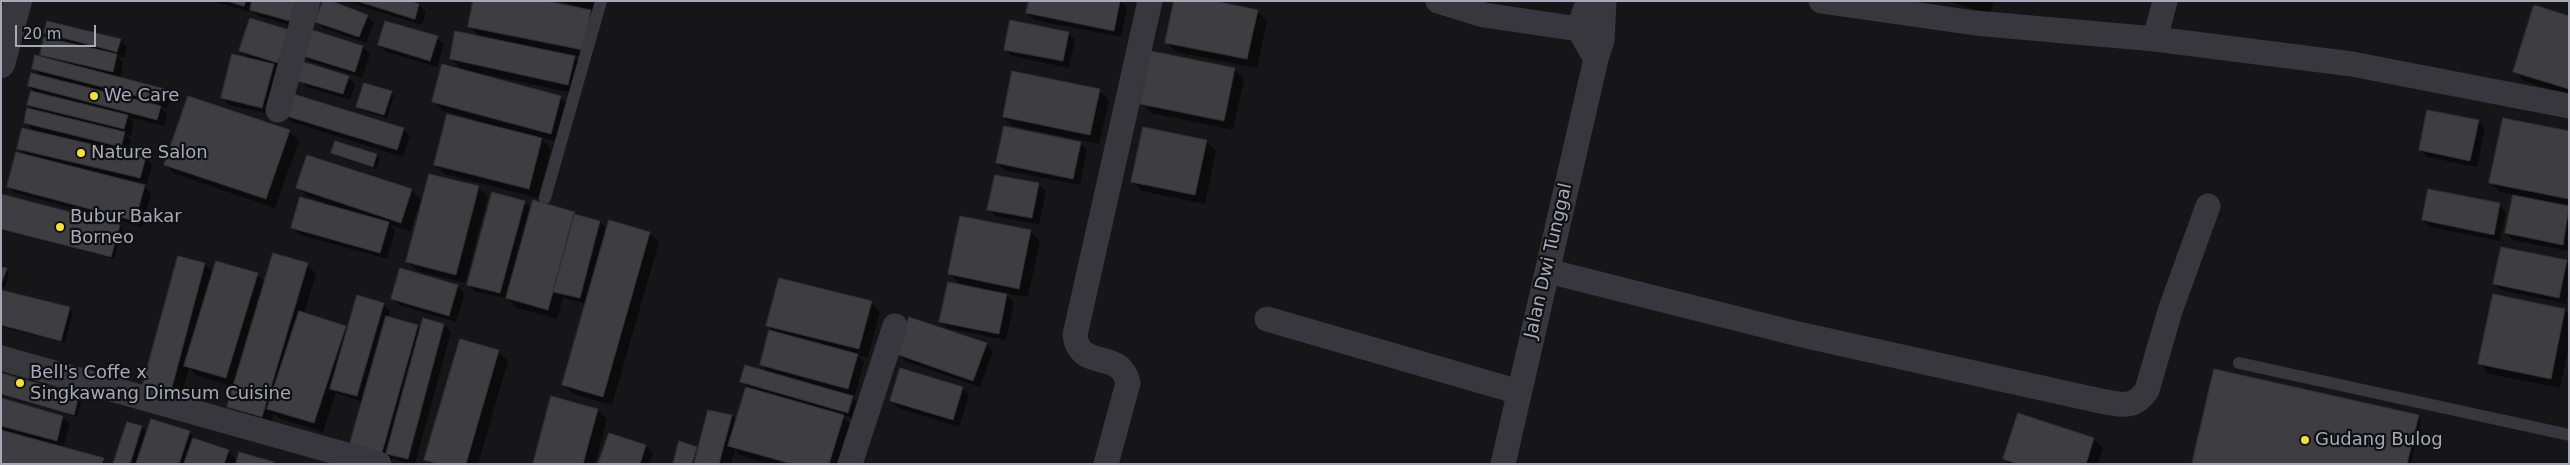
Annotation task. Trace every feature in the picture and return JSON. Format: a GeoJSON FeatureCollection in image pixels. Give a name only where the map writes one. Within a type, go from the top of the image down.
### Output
{"type":"FeatureCollection","features":[{"type":"Feature","properties":{"kind":"street"},"geometry":{"type":"LineString","coordinates":[[1,64],[18,1]]}},
{"type":"Feature","properties":{"kind":"street"},"geometry":{"type":"LineString","coordinates":[[278,110],[308,1]]}},
{"type":"Feature","properties":{"kind":"street"},"geometry":{"type":"LineString","coordinates":[[1106,464],[1128,383],[1126,374],[1121,366],[1082,353],[1076,346],[1075,335],[1150,1]]}},
{"type":"Feature","properties":{"kind":"street"},"geometry":{"type":"LineString","coordinates":[[1438,1],[1484,14],[1579,28]]}},
{"type":"Feature","properties":{"kind":"street"},"geometry":{"type":"LineString","coordinates":[[1588,1],[1579,28],[1596,59]]}},
{"type":"Feature","properties":{"kind":"street","name":"Jalan Dwi Tunggal"},"geometry":{"type":"LineString","coordinates":[[1503,464],[1596,59],[1602,40],[1604,1]]}},
{"type":"Feature","properties":{"kind":"street"},"geometry":{"type":"LineString","coordinates":[[1821,1],[1975,23],[2155,39],[2352,64],[2569,106]]}},
{"type":"Feature","properties":{"kind":"street"},"geometry":{"type":"LineString","coordinates":[[2155,39],[2165,1]]}},
{"type":"Feature","properties":{"kind":"street"},"geometry":{"type":"LineString","coordinates":[[1548,271],[1798,334],[2096,400],[2131,404],[2139,401],[2147,390],[2170,311],[2208,206]]}},
{"type":"Feature","properties":{"kind":"street"},"geometry":{"type":"LineString","coordinates":[[1267,320],[1519,392]]}},
{"type":"Feature","properties":{"kind":"street"},"geometry":{"type":"LineString","coordinates":[[850,464],[895,326]]}},
{"type":"Feature","properties":{"kind":"street"},"geometry":{"type":"LineString","coordinates":[[1,358],[379,464]]}},
{"type":"Feature","properties":{"kind":"lane"},"geometry":{"type":"LineString","coordinates":[[545,198],[601,1]]}},
{"type":"Feature","properties":{"kind":"lane"},"geometry":{"type":"LineString","coordinates":[[2239,364],[2569,435]]}},
{"type":"Feature","properties":{"kind":"building"},"geometry":{"type":"Polygon","coordinates":[[[227,1],[246,1],[244,6],[227,1]]]}},
{"type":"Feature","properties":{"kind":"building"},"geometry":{"type":"Polygon","coordinates":[[[252,1],[295,1],[290,21],[250,10],[252,1]]]}},
{"type":"Feature","properties":{"kind":"building"},"geometry":{"type":"Polygon","coordinates":[[[323,1],[331,1],[368,15],[359,37],[315,22],[323,1]]]}},
{"type":"Feature","properties":{"kind":"building"},"geometry":{"type":"Polygon","coordinates":[[[357,1],[410,1],[419,4],[415,19],[357,1]]]}},
{"type":"Feature","properties":{"kind":"building"},"geometry":{"type":"Polygon","coordinates":[[[473,1],[546,1],[591,10],[583,50],[468,27],[473,1]]]}},
{"type":"Feature","properties":{"kind":"building"},"geometry":{"type":"Polygon","coordinates":[[[1029,1],[1120,1],[1114,31],[1026,13],[1029,1]]]}},
{"type":"Feature","properties":{"kind":"building"},"geometry":{"type":"Polygon","coordinates":[[[1174,1],[1215,1],[1258,10],[1247,59],[1165,43],[1174,1]]]}},
{"type":"Feature","properties":{"kind":"building"},"geometry":{"type":"Polygon","coordinates":[[[2534,5],[2569,16],[2569,89],[2513,72],[2534,5]]]}},
{"type":"Feature","properties":{"kind":"building"},"geometry":{"type":"Polygon","coordinates":[[[250,18],[289,30],[278,63],[239,51],[250,18]]]}},
{"type":"Feature","properties":{"kind":"building"},"geometry":{"type":"Polygon","coordinates":[[[1010,20],[1069,32],[1063,61],[1004,50],[1010,20]]]}},
{"type":"Feature","properties":{"kind":"building"},"geometry":{"type":"Polygon","coordinates":[[[47,21],[121,39],[117,52],[44,33],[47,21]]]}},
{"type":"Feature","properties":{"kind":"building"},"geometry":{"type":"Polygon","coordinates":[[[385,21],[438,36],[430,61],[378,45],[385,21]]]}},
{"type":"Feature","properties":{"kind":"building"},"geometry":{"type":"Polygon","coordinates":[[[309,29],[363,46],[355,72],[300,55],[309,29]]]}},
{"type":"Feature","properties":{"kind":"building"},"geometry":{"type":"Polygon","coordinates":[[[455,31],[575,56],[568,85],[450,59],[455,31]]]}},
{"type":"Feature","properties":{"kind":"building"},"geometry":{"type":"Polygon","coordinates":[[[44,37],[117,54],[113,72],[40,55],[44,37]]]}},
{"type":"Feature","properties":{"kind":"building"},"geometry":{"type":"Polygon","coordinates":[[[1151,51],[1235,68],[1224,121],[1140,104],[1151,51]]]}},
{"type":"Feature","properties":{"kind":"building"},"geometry":{"type":"Polygon","coordinates":[[[232,54],[274,64],[262,108],[221,98],[232,54]]]}},
{"type":"Feature","properties":{"kind":"building"},"geometry":{"type":"Polygon","coordinates":[[[35,55],[165,89],[161,102],[32,69],[35,55]]]}},
{"type":"Feature","properties":{"kind":"building"},"geometry":{"type":"Polygon","coordinates":[[[304,62],[349,76],[343,94],[298,81],[304,62]]]}},
{"type":"Feature","properties":{"kind":"building"},"geometry":{"type":"Polygon","coordinates":[[[442,64],[561,96],[551,134],[432,102],[442,64]]]}},
{"type":"Feature","properties":{"kind":"building"},"geometry":{"type":"Polygon","coordinates":[[[1012,71],[1100,89],[1090,135],[1003,117],[1012,71]]]}},
{"type":"Feature","properties":{"kind":"building","name":"We Care"},"geometry":{"type":"Polygon","coordinates":[[[31,73],[161,106],[157,120],[28,86],[31,73]]]}},
{"type":"Feature","properties":{"kind":"building"},"geometry":{"type":"Polygon","coordinates":[[[364,83],[392,91],[384,115],[356,107],[364,83]]]}},
{"type":"Feature","properties":{"kind":"building"},"geometry":{"type":"Polygon","coordinates":[[[31,91],[128,115],[124,129],[27,105],[31,91]]]}},
{"type":"Feature","properties":{"kind":"building"},"geometry":{"type":"Polygon","coordinates":[[[290,93],[404,128],[397,150],[283,115],[290,93]]]}},
{"type":"Feature","properties":{"kind":"building"},"geometry":{"type":"Polygon","coordinates":[[[188,96],[290,130],[266,199],[164,165],[188,96]]]}},
{"type":"Feature","properties":{"kind":"building"},"geometry":{"type":"Polygon","coordinates":[[[27,108],[125,132],[121,147],[24,123],[27,108]]]}},
{"type":"Feature","properties":{"kind":"building"},"geometry":{"type":"Polygon","coordinates":[[[2427,110],[2479,120],[2470,161],[2419,150],[2427,110]]]}},
{"type":"Feature","properties":{"kind":"building"},"geometry":{"type":"Polygon","coordinates":[[[447,114],[542,138],[529,189],[434,165],[447,114]]]}},
{"type":"Feature","properties":{"kind":"building"},"geometry":{"type":"Polygon","coordinates":[[[2503,118],[2569,131],[2569,199],[2489,183],[2503,118]]]}},
{"type":"Feature","properties":{"kind":"building"},"geometry":{"type":"Polygon","coordinates":[[[1004,126],[1081,142],[1073,179],[996,163],[1004,126]]]}},
{"type":"Feature","properties":{"kind":"building"},"geometry":{"type":"Polygon","coordinates":[[[1143,127],[1207,140],[1195,195],[1131,182],[1143,127]]]}},
{"type":"Feature","properties":{"kind":"building","name":"Nature Salon"},"geometry":{"type":"Polygon","coordinates":[[[22,128],[146,157],[140,178],[17,149],[22,128]]]}},
{"type":"Feature","properties":{"kind":"building"},"geometry":{"type":"Polygon","coordinates":[[[335,141],[377,154],[373,167],[331,153],[335,141]]]}},
{"type":"Feature","properties":{"kind":"building"},"geometry":{"type":"Polygon","coordinates":[[[16,152],[145,185],[135,221],[7,187],[16,152]]]}},
{"type":"Feature","properties":{"kind":"building"},"geometry":{"type":"Polygon","coordinates":[[[307,155],[412,189],[401,223],[296,188],[307,155]]]}},
{"type":"Feature","properties":{"kind":"building"},"geometry":{"type":"Polygon","coordinates":[[[429,174],[479,186],[456,275],[406,262],[429,174]]]}},
{"type":"Feature","properties":{"kind":"building"},"geometry":{"type":"Polygon","coordinates":[[[995,175],[1039,183],[1032,218],[987,210],[995,175]]]}},
{"type":"Feature","properties":{"kind":"building"},"geometry":{"type":"Polygon","coordinates":[[[2428,189],[2500,203],[2494,235],[2422,220],[2428,189]]]}},
{"type":"Feature","properties":{"kind":"building"},"geometry":{"type":"Polygon","coordinates":[[[492,192],[525,201],[500,293],[467,285],[492,192]]]}},
{"type":"Feature","properties":{"kind":"building","name":"Bubur Bakar Borneo"},"geometry":{"type":"Polygon","coordinates":[[[1,194],[120,225],[111,257],[1,229],[1,194]]]}},
{"type":"Feature","properties":{"kind":"building"},"geometry":{"type":"Polygon","coordinates":[[[2513,195],[2569,206],[2563,245],[2505,233],[2513,195]]]}},
{"type":"Feature","properties":{"kind":"building"},"geometry":{"type":"Polygon","coordinates":[[[300,197],[389,222],[380,253],[291,228],[300,197]]]}},
{"type":"Feature","properties":{"kind":"building"},"geometry":{"type":"Polygon","coordinates":[[[533,200],[575,212],[548,310],[506,298],[533,200]]]}},
{"type":"Feature","properties":{"kind":"building"},"geometry":{"type":"Polygon","coordinates":[[[574,214],[600,221],[580,298],[553,292],[574,214]]]}},
{"type":"Feature","properties":{"kind":"building"},"geometry":{"type":"Polygon","coordinates":[[[960,216],[1031,230],[1019,289],[948,274],[960,216]]]}},
{"type":"Feature","properties":{"kind":"building"},"geometry":{"type":"Polygon","coordinates":[[[609,220],[650,232],[603,397],[562,385],[609,220]]]}},
{"type":"Feature","properties":{"kind":"building"},"geometry":{"type":"Polygon","coordinates":[[[2501,247],[2567,260],[2559,298],[2493,284],[2501,247]]]}},
{"type":"Feature","properties":{"kind":"building"},"geometry":{"type":"Polygon","coordinates":[[[273,253],[308,263],[262,417],[227,407],[273,253]]]}},
{"type":"Feature","properties":{"kind":"building"},"geometry":{"type":"Polygon","coordinates":[[[178,256],[205,263],[170,395],[142,387],[178,256]]]}},
{"type":"Feature","properties":{"kind":"building"},"geometry":{"type":"Polygon","coordinates":[[[216,261],[258,273],[226,378],[184,366],[216,261]]]}},
{"type":"Feature","properties":{"kind":"building"},"geometry":{"type":"Polygon","coordinates":[[[1,267],[7,268],[1,285],[1,267]]]}},
{"type":"Feature","properties":{"kind":"building"},"geometry":{"type":"Polygon","coordinates":[[[400,268],[458,285],[449,316],[391,299],[400,268]]]}},
{"type":"Feature","properties":{"kind":"building"},"geometry":{"type":"Polygon","coordinates":[[[779,278],[872,301],[859,349],[766,326],[779,278]]]}},
{"type":"Feature","properties":{"kind":"building"},"geometry":{"type":"Polygon","coordinates":[[[948,282],[1007,294],[999,334],[939,322],[948,282]]]}},
{"type":"Feature","properties":{"kind":"building"},"geometry":{"type":"Polygon","coordinates":[[[1,290],[70,307],[61,341],[1,325],[1,290]]]}},
{"type":"Feature","properties":{"kind":"building"},"geometry":{"type":"Polygon","coordinates":[[[2493,294],[2565,309],[2551,379],[2478,364],[2493,294]]]}},
{"type":"Feature","properties":{"kind":"building"},"geometry":{"type":"Polygon","coordinates":[[[357,295],[384,303],[357,396],[330,389],[357,295]]]}},
{"type":"Feature","properties":{"kind":"building"},"geometry":{"type":"Polygon","coordinates":[[[299,311],[346,326],[314,423],[267,409],[299,311]]]}},
{"type":"Feature","properties":{"kind":"building"},"geometry":{"type":"Polygon","coordinates":[[[386,316],[418,325],[381,456],[349,447],[386,316]]]}},
{"type":"Feature","properties":{"kind":"building"},"geometry":{"type":"Polygon","coordinates":[[[909,317],[987,343],[973,381],[896,354],[909,317]]]}},
{"type":"Feature","properties":{"kind":"building"},"geometry":{"type":"Polygon","coordinates":[[[423,318],[444,324],[408,459],[386,454],[423,318]]]}},
{"type":"Feature","properties":{"kind":"building"},"geometry":{"type":"Polygon","coordinates":[[[769,330],[858,354],[848,389],[760,365],[769,330]]]}},
{"type":"Feature","properties":{"kind":"building"},"geometry":{"type":"Polygon","coordinates":[[[460,339],[499,350],[466,464],[438,464],[424,460],[460,339]]]}},
{"type":"Feature","properties":{"kind":"building"},"geometry":{"type":"Polygon","coordinates":[[[745,365],[853,396],[848,413],[740,382],[745,365]]]}},
{"type":"Feature","properties":{"kind":"building"},"geometry":{"type":"Polygon","coordinates":[[[900,368],[963,387],[953,420],[890,401],[900,368]]]}},
{"type":"Feature","properties":{"kind":"building","name":"Gudang Bulog"},"geometry":{"type":"Polygon","coordinates":[[[2214,369],[2419,415],[2407,464],[2192,464],[2214,369]]]}},
{"type":"Feature","properties":{"kind":"building","name":"Bell's Coffe x Singkawang Dimsum Cuisine"},"geometry":{"type":"Polygon","coordinates":[[[1,373],[79,395],[74,415],[1,394],[1,373]]]}},
{"type":"Feature","properties":{"kind":"building"},"geometry":{"type":"Polygon","coordinates":[[[746,387],[844,415],[829,464],[792,464],[728,446],[746,387]]]}},
{"type":"Feature","properties":{"kind":"building"},"geometry":{"type":"Polygon","coordinates":[[[551,396],[598,409],[583,464],[533,464],[551,396]]]}},
{"type":"Feature","properties":{"kind":"building"},"geometry":{"type":"Polygon","coordinates":[[[1,398],[63,416],[57,441],[1,426],[1,398]]]}},
{"type":"Feature","properties":{"kind":"building"},"geometry":{"type":"Polygon","coordinates":[[[708,410],[732,415],[719,464],[694,464],[708,410]]]}},
{"type":"Feature","properties":{"kind":"building"},"geometry":{"type":"Polygon","coordinates":[[[2018,413],[2094,438],[2086,464],[2017,464],[2003,459],[2018,413]]]}},
{"type":"Feature","properties":{"kind":"building"},"geometry":{"type":"Polygon","coordinates":[[[151,419],[190,431],[179,464],[136,464],[151,419]]]}},
{"type":"Feature","properties":{"kind":"building"},"geometry":{"type":"Polygon","coordinates":[[[127,422],[142,426],[130,464],[113,464],[127,422]]]}},
{"type":"Feature","properties":{"kind":"building"},"geometry":{"type":"Polygon","coordinates":[[[1,430],[104,458],[102,464],[1,464],[1,430]]]}},
{"type":"Feature","properties":{"kind":"building"},"geometry":{"type":"Polygon","coordinates":[[[609,433],[646,445],[640,464],[598,464],[609,433]]]}},
{"type":"Feature","properties":{"kind":"building"},"geometry":{"type":"Polygon","coordinates":[[[193,438],[229,450],[224,464],[184,464],[193,438]]]}},
{"type":"Feature","properties":{"kind":"building"},"geometry":{"type":"Polygon","coordinates":[[[679,441],[697,447],[692,464],[673,464],[679,441]]]}},
{"type":"Feature","properties":{"kind":"building"},"geometry":{"type":"Polygon","coordinates":[[[239,452],[274,462],[273,464],[236,464],[239,452]]]}},
{"type":"Feature","properties":{"kind":"place","name":"We Care"},"geometry":{"type":"Point","coordinates":[94,96]}},
{"type":"Feature","properties":{"kind":"place","name":"Nature Salon"},"geometry":{"type":"Point","coordinates":[81,153]}},
{"type":"Feature","properties":{"kind":"place","name":"Bubur Bakar Borneo"},"geometry":{"type":"Point","coordinates":[60,227]}},
{"type":"Feature","properties":{"kind":"place","name":"Bell's Coffe x Singkawang Dimsum Cuisine"},"geometry":{"type":"Point","coordinates":[20,383]}},
{"type":"Feature","properties":{"kind":"place","name":"Gudang Bulog"},"geometry":{"type":"Point","coordinates":[2305,440]}}]}
